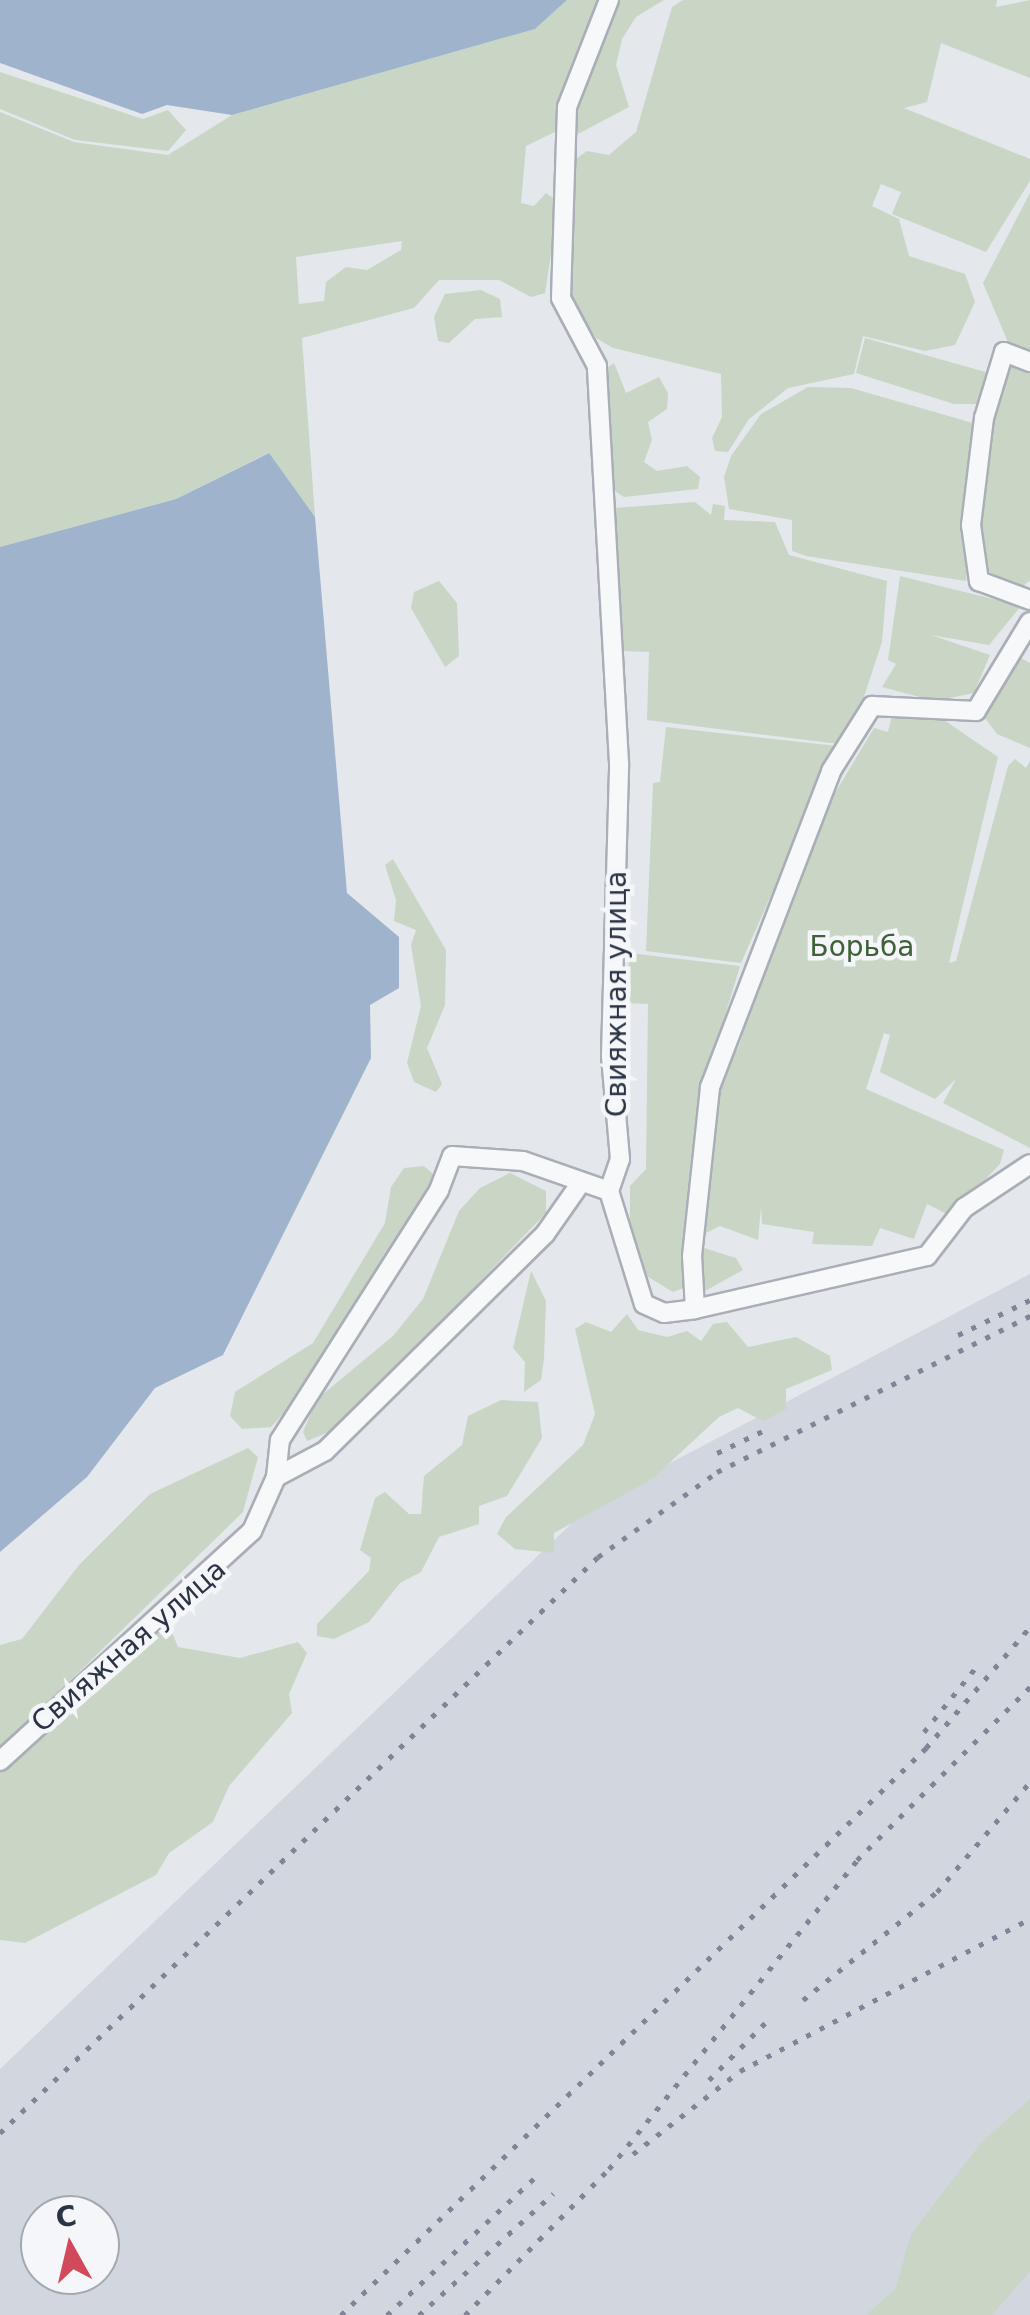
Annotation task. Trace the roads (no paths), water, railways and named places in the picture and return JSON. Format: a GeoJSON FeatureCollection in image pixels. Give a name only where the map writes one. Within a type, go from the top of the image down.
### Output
{"type":"FeatureCollection","features":[{"type":"Feature","properties":{"kind":"street","name":"Свияжная улица"},"geometry":{"type":"LineString","coordinates":[[0,1762],[88,1674],[232,1556],[276,1478],[280,1440],[439,1190],[452,1156],[523,1161],[609,1191],[620,1159],[612,1056],[619,763],[597,366],[561,298],[567,107],[609,0]]}},
{"type":"Feature","properties":{"kind":"street"},"geometry":{"type":"LineString","coordinates":[[1030,362],[1004,352],[984,418],[971,525],[979,581],[1030,600]]}},
{"type":"Feature","properties":{"kind":"street"},"geometry":{"type":"LineString","coordinates":[[695,1310],[696,1193],[710,1087],[831,770],[872,706],[976,711],[1030,622]]}},
{"type":"Feature","properties":{"kind":"street"},"geometry":{"type":"LineString","coordinates":[[609,1191],[644,1304],[664,1313],[695,1310],[926,1256],[964,1208],[1030,1164]]}},
{"type":"Feature","properties":{"kind":"street"},"geometry":{"type":"LineString","coordinates":[[276,1478],[325,1452],[545,1234],[580,1184]]}},
{"type":"Feature","properties":{"kind":"water"},"geometry":{"type":"Polygon","coordinates":[[[0,0],[567,0],[535,29],[232,115],[167,105],[142,114],[0,63],[0,0]]]}},
{"type":"Feature","properties":{"kind":"water"},"geometry":{"type":"Polygon","coordinates":[[[269,453],[315,517],[347,893],[399,937],[399,988],[370,1005],[371,1058],[223,1355],[155,1388],[87,1477],[0,1552],[0,547],[176,499],[269,453]]]}},
{"type":"Feature","properties":{"kind":"railway"},"geometry":{"type":"LineString","coordinates":[[958,1335],[1030,1300]]}},
{"type":"Feature","properties":{"kind":"railway"},"geometry":{"type":"LineString","coordinates":[[0,2133],[598,1557],[717,1472],[1030,1316]]}},
{"type":"Feature","properties":{"kind":"railway"},"geometry":{"type":"LineString","coordinates":[[717,1453],[765,1430]]}},
{"type":"Feature","properties":{"kind":"railway"},"geometry":{"type":"LineString","coordinates":[[341,2315],[926,1748],[1030,1627]]}},
{"type":"Feature","properties":{"kind":"railway"},"geometry":{"type":"LineString","coordinates":[[924,1732],[977,1666]]}},
{"type":"Feature","properties":{"kind":"railway"},"geometry":{"type":"LineString","coordinates":[[465,2315],[609,2169],[857,1860],[1030,1687]]}},
{"type":"Feature","properties":{"kind":"railway"},"geometry":{"type":"LineString","coordinates":[[803,2000],[937,1892],[1030,1782]]}},
{"type":"Feature","properties":{"kind":"railway"},"geometry":{"type":"LineString","coordinates":[[633,2154],[740,2071],[1030,1919]]}},
{"type":"Feature","properties":{"kind":"railway"},"geometry":{"type":"LineString","coordinates":[[709,2080],[771,2017]]}},
{"type":"Feature","properties":{"kind":"railway"},"geometry":{"type":"LineString","coordinates":[[387,2315],[540,2173]]}},
{"type":"Feature","properties":{"kind":"railway"},"geometry":{"type":"LineString","coordinates":[[419,2315],[553,2194]]}},
{"type":"Feature","properties":{"kind":"park label","name":"Борьба"},"geometry":{"type":"Point","coordinates":[862,947]}}]}
